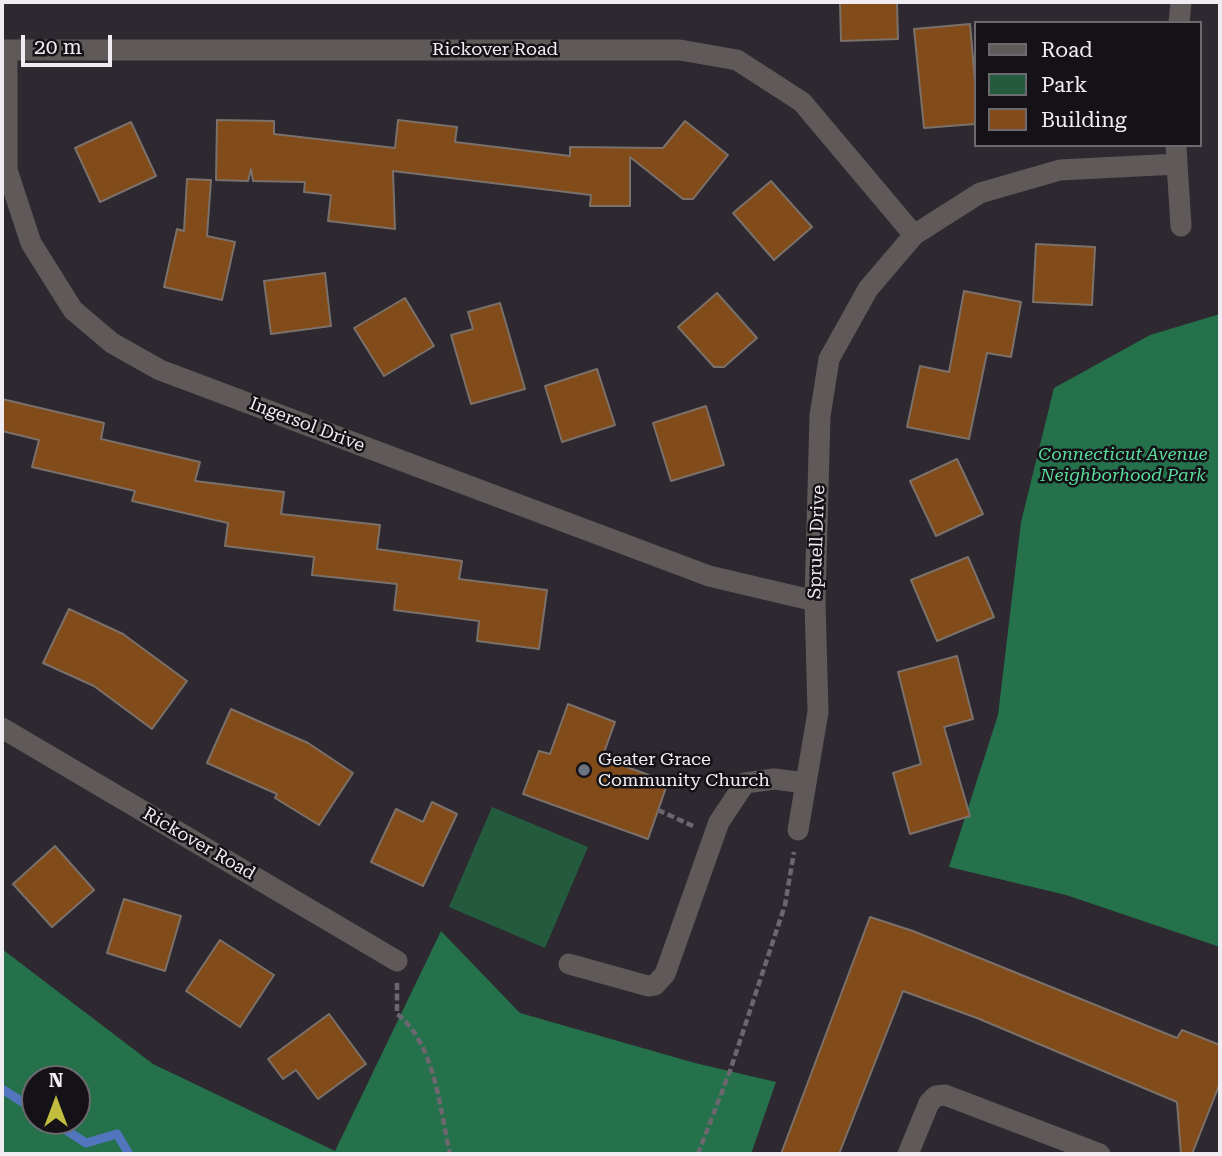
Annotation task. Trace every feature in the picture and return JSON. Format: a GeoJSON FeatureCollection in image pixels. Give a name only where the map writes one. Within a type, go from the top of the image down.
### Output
{"type":"FeatureCollection","features":[{"type":"Feature","properties":{"kind":"street"},"geometry":{"type":"LineString","coordinates":[[1178,21],[1181,2]]}},
{"type":"Feature","properties":{"kind":"street","name":"Rickover Road"},"geometry":{"type":"LineString","coordinates":[[4,50],[680,50],[737,60],[802,102],[914,235]]}},
{"type":"Feature","properties":{"kind":"street","name":"Ingersol Drive"},"geometry":{"type":"LineString","coordinates":[[4,50],[7,170],[31,243],[73,310],[112,343],[160,370],[709,576],[814,601]]}},
{"type":"Feature","properties":{"kind":"street"},"geometry":{"type":"LineString","coordinates":[[1176,154],[1181,226]]}},
{"type":"Feature","properties":{"kind":"street","name":"Spruell Drive"},"geometry":{"type":"LineString","coordinates":[[798,830],[818,712],[814,601],[820,416],[830,359],[868,289],[914,235],[980,193],[1060,170],[1176,154]]}},
{"type":"Feature","properties":{"kind":"street","name":"Rickover Road"},"geometry":{"type":"LineString","coordinates":[[2,728],[397,961]]}},
{"type":"Feature","properties":{"kind":"street"},"geometry":{"type":"LineString","coordinates":[[569,964],[648,986],[655,985],[665,974],[719,822],[745,783],[774,779],[806,783]]}},
{"type":"Feature","properties":{"kind":"street"},"geometry":{"type":"LineString","coordinates":[[908,1154],[929,1104],[936,1096],[945,1096],[1100,1154]]}},
{"type":"Feature","properties":{"kind":"path"},"geometry":{"type":"LineString","coordinates":[[658,810],[680,820]]}},
{"type":"Feature","properties":{"kind":"path"},"geometry":{"type":"LineString","coordinates":[[698,1154],[730,1071],[785,905],[798,830]]}},
{"type":"Feature","properties":{"kind":"path"},"geometry":{"type":"LineString","coordinates":[[397,1014],[409,1023],[429,1060],[450,1154]]}},
{"type":"Feature","properties":{"kind":"green space","name":"Connecticut Avenue Neighborhood Park"},"geometry":{"type":"Polygon","coordinates":[[[1220,314],[1220,947],[1066,895],[949,867],[998,715],[1021,522],[1054,388],[1150,335],[1220,314]]]}},
{"type":"Feature","properties":{"kind":"green space"},"geometry":{"type":"Polygon","coordinates":[[[492,807],[588,847],[545,948],[449,907],[492,807]]]}},
{"type":"Feature","properties":{"kind":"green space"},"geometry":{"type":"Polygon","coordinates":[[[441,931],[520,1013],[695,1063],[776,1082],[751,1154],[2,1154],[2,949],[153,1064],[335,1151],[441,931]]]}},
{"type":"Feature","properties":{"kind":"building"},"geometry":{"type":"Polygon","coordinates":[[[840,2],[897,2],[898,39],[841,41],[840,2]]]}},
{"type":"Feature","properties":{"kind":"building"},"geometry":{"type":"Polygon","coordinates":[[[970,24],[974,70],[974,124],[924,128],[914,29],[970,24]]]}},
{"type":"Feature","properties":{"kind":"building"},"geometry":{"type":"Polygon","coordinates":[[[217,120],[274,121],[274,134],[395,148],[398,120],[457,127],[455,142],[570,156],[570,147],[663,148],[685,121],[728,155],[693,199],[683,199],[630,157],[630,206],[590,206],[591,195],[393,171],[395,229],[328,221],[331,195],[304,192],[305,182],[253,181],[251,169],[248,181],[216,180],[217,120]]]}},
{"type":"Feature","properties":{"kind":"building"},"geometry":{"type":"Polygon","coordinates":[[[131,122],[156,176],[100,202],[75,148],[131,122]]]}},
{"type":"Feature","properties":{"kind":"building"},"geometry":{"type":"Polygon","coordinates":[[[187,179],[211,180],[207,236],[235,242],[222,300],[164,287],[177,229],[184,231],[187,179]]]}},
{"type":"Feature","properties":{"kind":"building"},"geometry":{"type":"Polygon","coordinates":[[[771,181],[812,227],[774,260],[733,213],[771,181]]]}},
{"type":"Feature","properties":{"kind":"building"},"geometry":{"type":"Polygon","coordinates":[[[1036,244],[1095,247],[1092,305],[1033,302],[1036,244]]]}},
{"type":"Feature","properties":{"kind":"building"},"geometry":{"type":"Polygon","coordinates":[[[325,273],[331,326],[271,334],[264,281],[325,273]]]}},
{"type":"Feature","properties":{"kind":"building"},"geometry":{"type":"Polygon","coordinates":[[[964,291],[1021,302],[1011,357],[987,353],[969,439],[907,427],[920,366],[949,372],[964,291]]]}},
{"type":"Feature","properties":{"kind":"building"},"geometry":{"type":"Polygon","coordinates":[[[717,293],[757,338],[724,367],[714,367],[678,327],[717,293]]]}},
{"type":"Feature","properties":{"kind":"building"},"geometry":{"type":"Polygon","coordinates":[[[405,298],[434,346],[384,376],[354,328],[405,298]]]}},
{"type":"Feature","properties":{"kind":"building"},"geometry":{"type":"Polygon","coordinates":[[[500,303],[525,389],[471,404],[451,335],[473,329],[468,312],[500,303]]]}},
{"type":"Feature","properties":{"kind":"building"},"geometry":{"type":"Polygon","coordinates":[[[597,369],[615,425],[562,442],[545,386],[597,369]]]}},
{"type":"Feature","properties":{"kind":"building"},"geometry":{"type":"Polygon","coordinates":[[[2,399],[104,423],[101,439],[200,462],[195,481],[284,492],[281,514],[380,525],[377,549],[462,561],[459,579],[547,590],[539,649],[477,641],[479,621],[394,610],[397,584],[312,575],[314,557],[225,546],[228,523],[132,501],[135,491],[32,467],[39,440],[2,431],[2,399]]]}},
{"type":"Feature","properties":{"kind":"building"},"geometry":{"type":"Polygon","coordinates":[[[706,406],[724,465],[671,481],[653,423],[706,406]]]}},
{"type":"Feature","properties":{"kind":"building"},"geometry":{"type":"Polygon","coordinates":[[[957,459],[983,514],[936,536],[910,481],[957,459]]]}},
{"type":"Feature","properties":{"kind":"building"},"geometry":{"type":"Polygon","coordinates":[[[968,557],[994,617],[937,641],[911,580],[968,557]]]}},
{"type":"Feature","properties":{"kind":"building"},"geometry":{"type":"Polygon","coordinates":[[[69,609],[123,634],[187,681],[152,729],[94,686],[43,663],[69,609]]]}},
{"type":"Feature","properties":{"kind":"building"},"geometry":{"type":"Polygon","coordinates":[[[957,656],[973,719],[944,727],[970,816],[910,834],[893,773],[921,764],[898,672],[957,656]]]}},
{"type":"Feature","properties":{"kind":"building","name":"Geater Grace Community Church"},"geometry":{"type":"Polygon","coordinates":[[[568,704],[615,722],[602,758],[668,782],[648,839],[523,794],[539,751],[550,754],[568,704]]]}},
{"type":"Feature","properties":{"kind":"building"},"geometry":{"type":"Polygon","coordinates":[[[231,709],[308,743],[353,773],[319,825],[275,798],[277,794],[207,763],[231,709]]]}},
{"type":"Feature","properties":{"kind":"building"},"geometry":{"type":"Polygon","coordinates":[[[432,802],[457,814],[423,886],[371,862],[396,809],[423,822],[432,802]]]}},
{"type":"Feature","properties":{"kind":"building"},"geometry":{"type":"Polygon","coordinates":[[[55,846],[94,890],[52,927],[13,884],[55,846]]]}},
{"type":"Feature","properties":{"kind":"building"},"geometry":{"type":"Polygon","coordinates":[[[124,899],[181,916],[165,971],[107,953],[124,899]]]}},
{"type":"Feature","properties":{"kind":"building"},"geometry":{"type":"Polygon","coordinates":[[[870,917],[913,931],[1177,1038],[1182,1030],[1220,1045],[1220,1083],[1192,1154],[1181,1154],[1177,1102],[977,1018],[903,991],[839,1154],[781,1154],[870,917]]]}},
{"type":"Feature","properties":{"kind":"building"},"geometry":{"type":"Polygon","coordinates":[[[220,940],[274,975],[240,1027],[186,991],[220,940]]]}},
{"type":"Feature","properties":{"kind":"building"},"geometry":{"type":"Polygon","coordinates":[[[329,1014],[366,1064],[318,1099],[296,1070],[283,1079],[268,1059],[329,1014]]]}},
{"type":"Feature","properties":{"kind":"waterway"},"geometry":{"type":"LineString","coordinates":[[2,1089],[21,1101]]}},
{"type":"Feature","properties":{"kind":"waterway"},"geometry":{"type":"LineString","coordinates":[[74,1135],[86,1143],[117,1134],[129,1154]]}},
{"type":"Feature","properties":{"kind":"place","name":"Geater Grace Community Church"},"geometry":{"type":"Point","coordinates":[584,770]}}]}
